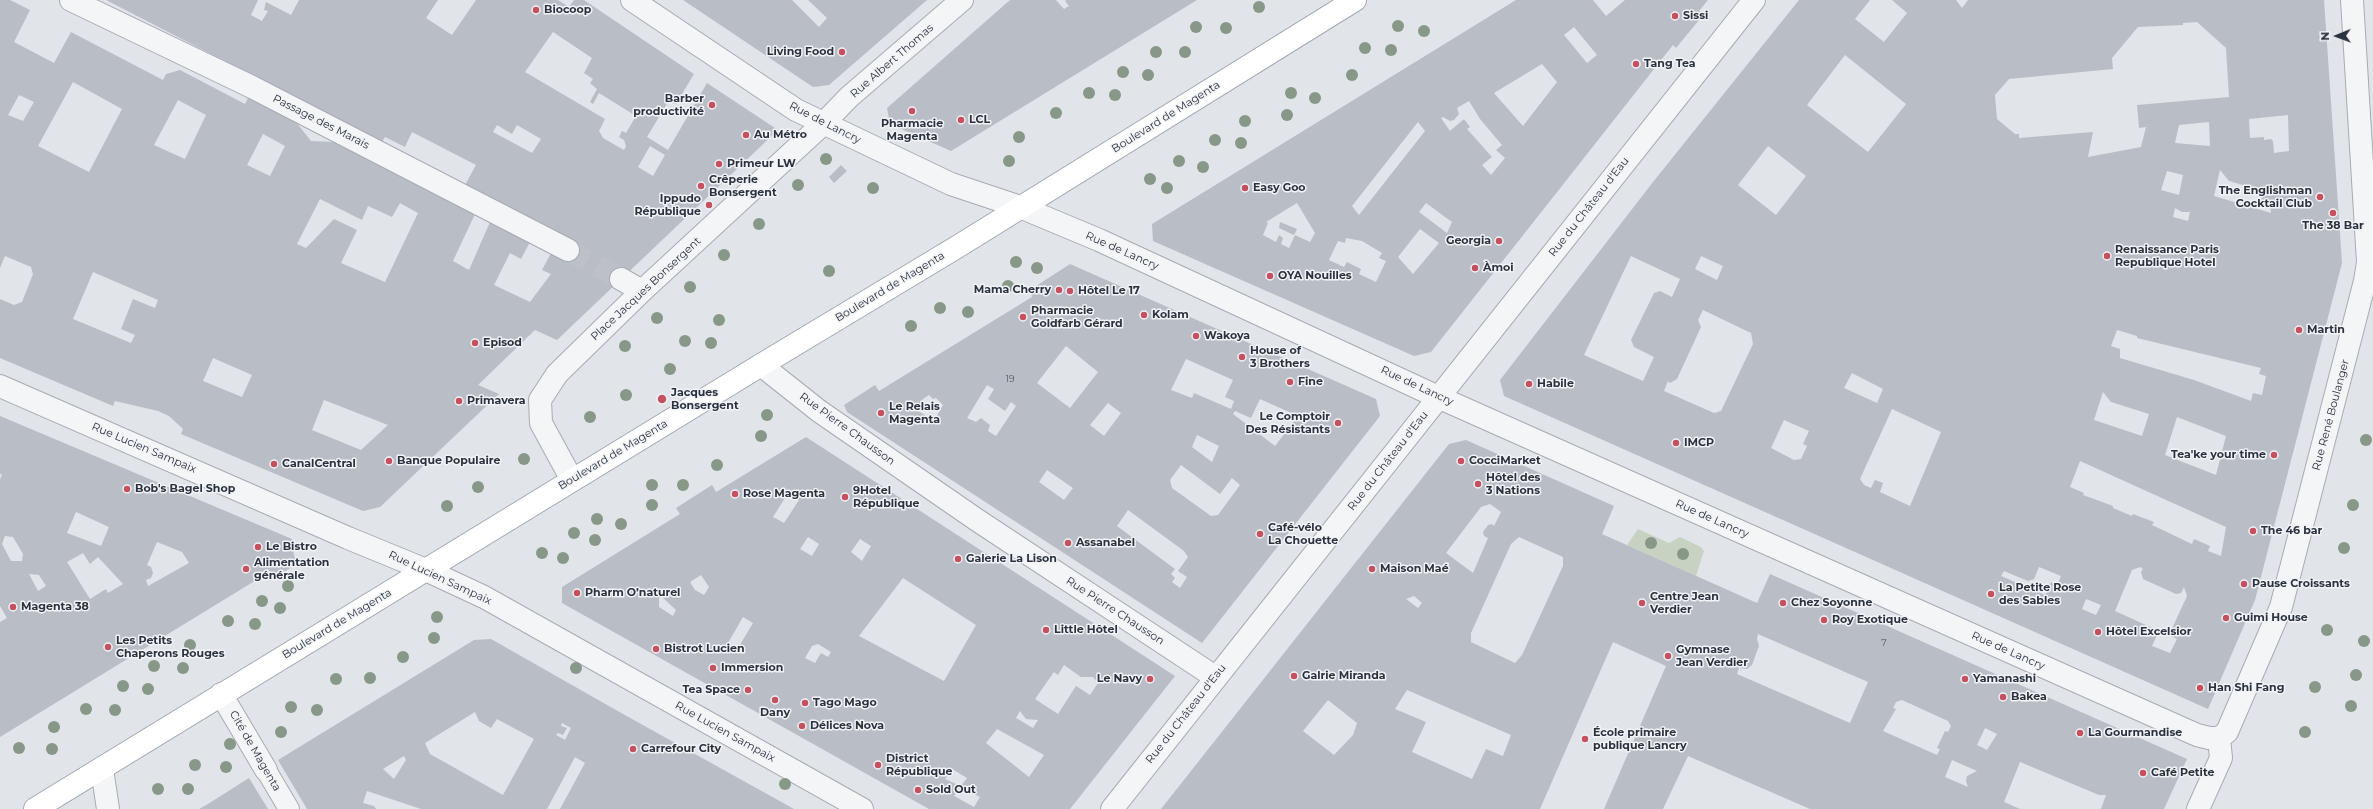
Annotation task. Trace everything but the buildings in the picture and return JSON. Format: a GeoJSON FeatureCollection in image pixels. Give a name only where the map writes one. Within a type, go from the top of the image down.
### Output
{"type":"FeatureCollection","features":[{"type":"Feature","properties":{"kind":"main road","name":"Boulevard de Magenta"},"geometry":{"type":"LineString","coordinates":[[35,809],[1020,207],[1355,0]]}},
{"type":"Feature","properties":{"kind":"street","name":"Passage des Marais"},"geometry":{"type":"LineString","coordinates":[[71,0],[252,87],[568,250]]}},
{"type":"Feature","properties":{"kind":"street","name":"Rue de Lancry"},"geometry":{"type":"LineString","coordinates":[[632,0],[796,110],[951,184],[1020,207],[1099,240],[1438,397],[2197,734],[2209,738],[2219,738]]}},
{"type":"Feature","properties":{"kind":"street","name":"Rue Albert Thomas"},"geometry":{"type":"LineString","coordinates":[[824,123],[849,97],[962,0]]}},
{"type":"Feature","properties":{"kind":"street","name":"Rue du Château d'Eau"},"geometry":{"type":"LineString","coordinates":[[1112,809],[1215,677],[1754,0]]}},
{"type":"Feature","properties":{"kind":"street","name":"Rue René Boulanger"},"geometry":{"type":"LineString","coordinates":[[2219,738],[2227,732],[2281,607],[2365,281],[2367,248],[2352,0]]}},
{"type":"Feature","properties":{"kind":"street","name":"Place Jacques Bonsergent"},"geometry":{"type":"LineString","coordinates":[[572,480],[541,423],[540,400],[557,374],[642,291],[824,123]]}},
{"type":"Feature","properties":{"kind":"street"},"geometry":{"type":"LineString","coordinates":[[621,279],[642,291]]}},
{"type":"Feature","properties":{"kind":"street","name":"Rue Pierre Chausson"},"geometry":{"type":"LineString","coordinates":[[761,364],[819,411],[977,520],[1215,677]]}},
{"type":"Feature","properties":{"kind":"street","name":"Rue Lucien Sampaix"},"geometry":{"type":"LineString","coordinates":[[0,386],[348,538],[426,570],[504,607],[862,809]]}},
{"type":"Feature","properties":{"kind":"street","name":"Cité de Magenta"},"geometry":{"type":"LineString","coordinates":[[221,694],[266,770]]}},
{"type":"Feature","properties":{"kind":"street"},"geometry":{"type":"LineString","coordinates":[[2198,809],[2221,758],[2219,738]]}},
{"type":"Feature","properties":{"kind":"street"},"geometry":{"type":"LineString","coordinates":[[102,769],[108,809]]}},
{"type":"Feature","properties":{"kind":"lane","name":"Cité de Magenta"},"geometry":{"type":"LineString","coordinates":[[266,770],[289,809]]}},
{"type":"Feature","properties":{"kind":"green space"},"geometry":{"type":"Polygon","coordinates":[[[1638,529],[1669,543],[1680,537],[1701,547],[1704,551],[1696,576],[1627,545],[1638,529]]]}},
{"type":"Feature","properties":{"kind":"tunnel"},"geometry":{"type":"LineString","coordinates":[[568,250],[621,279]]}},
{"type":"Feature","properties":{"kind":"place","name":"Biocoop"},"geometry":{"type":"Point","coordinates":[536,10]}},
{"type":"Feature","properties":{"kind":"place","name":"Sissi"},"geometry":{"type":"Point","coordinates":[1675,16]}},
{"type":"Feature","properties":{"kind":"place","name":"Living Food"},"geometry":{"type":"Point","coordinates":[842,52]}},
{"type":"Feature","properties":{"kind":"place","name":"Tang Tea"},"geometry":{"type":"Point","coordinates":[1636,64]}},
{"type":"Feature","properties":{"kind":"place","name":"Barber productivité"},"geometry":{"type":"Point","coordinates":[712,105]}},
{"type":"Feature","properties":{"kind":"place","name":"Pharmacie Magenta"},"geometry":{"type":"Point","coordinates":[912,111]}},
{"type":"Feature","properties":{"kind":"place","name":"LCL"},"geometry":{"type":"Point","coordinates":[961,120]}},
{"type":"Feature","properties":{"kind":"place","name":"Au Métro"},"geometry":{"type":"Point","coordinates":[746,135]}},
{"type":"Feature","properties":{"kind":"place","name":"Primeur LW"},"geometry":{"type":"Point","coordinates":[719,164]}},
{"type":"Feature","properties":{"kind":"place","name":"Crêperie Bonsergent"},"geometry":{"type":"Point","coordinates":[701,186]}},
{"type":"Feature","properties":{"kind":"place","name":"Easy Goo"},"geometry":{"type":"Point","coordinates":[1245,188]}},
{"type":"Feature","properties":{"kind":"place","name":"The Englishman Cocktail Club"},"geometry":{"type":"Point","coordinates":[2320,197]}},
{"type":"Feature","properties":{"kind":"place","name":"Ippudo République"},"geometry":{"type":"Point","coordinates":[709,205]}},
{"type":"Feature","properties":{"kind":"place","name":"The 38 Bar"},"geometry":{"type":"Point","coordinates":[2333,213]}},
{"type":"Feature","properties":{"kind":"place","name":"Georgia"},"geometry":{"type":"Point","coordinates":[1499,241]}},
{"type":"Feature","properties":{"kind":"place","name":"Renaissance Paris Republique Hotel"},"geometry":{"type":"Point","coordinates":[2107,256]}},
{"type":"Feature","properties":{"kind":"place","name":"Àmoi"},"geometry":{"type":"Point","coordinates":[1475,268]}},
{"type":"Feature","properties":{"kind":"place","name":"OYA Nouilles"},"geometry":{"type":"Point","coordinates":[1270,276]}},
{"type":"Feature","properties":{"kind":"place","name":"Mama Cherry"},"geometry":{"type":"Point","coordinates":[1059,290]}},
{"type":"Feature","properties":{"kind":"place","name":"Hôtel Le 17"},"geometry":{"type":"Point","coordinates":[1070,291]}},
{"type":"Feature","properties":{"kind":"place","name":"Kolam"},"geometry":{"type":"Point","coordinates":[1144,315]}},
{"type":"Feature","properties":{"kind":"place","name":"Pharmacie Goldfarb Gérard"},"geometry":{"type":"Point","coordinates":[1023,317]}},
{"type":"Feature","properties":{"kind":"place","name":"Martin"},"geometry":{"type":"Point","coordinates":[2299,330]}},
{"type":"Feature","properties":{"kind":"place","name":"Wakoya"},"geometry":{"type":"Point","coordinates":[1196,336]}},
{"type":"Feature","properties":{"kind":"place","name":"Episod"},"geometry":{"type":"Point","coordinates":[475,343]}},
{"type":"Feature","properties":{"kind":"place","name":"House of 3 Brothers"},"geometry":{"type":"Point","coordinates":[1242,357]}},
{"type":"Feature","properties":{"kind":"place","name":"Fine"},"geometry":{"type":"Point","coordinates":[1290,382]}},
{"type":"Feature","properties":{"kind":"place","name":"Habile"},"geometry":{"type":"Point","coordinates":[1529,384]}},
{"type":"Feature","properties":{"kind":"place","name":"Jacques Bonsergent"},"geometry":{"type":"Point","coordinates":[662,399]}},
{"type":"Feature","properties":{"kind":"place","name":"Primavera"},"geometry":{"type":"Point","coordinates":[459,401]}},
{"type":"Feature","properties":{"kind":"place","name":"Le Relais Magenta"},"geometry":{"type":"Point","coordinates":[881,413]}},
{"type":"Feature","properties":{"kind":"place","name":"Le Comptoir Des Résistants"},"geometry":{"type":"Point","coordinates":[1338,423]}},
{"type":"Feature","properties":{"kind":"place","name":"IMCP"},"geometry":{"type":"Point","coordinates":[1676,443]}},
{"type":"Feature","properties":{"kind":"place","name":"Tea'ke your time"},"geometry":{"type":"Point","coordinates":[2274,455]}},
{"type":"Feature","properties":{"kind":"place","name":"Banque Populaire"},"geometry":{"type":"Point","coordinates":[389,461]}},
{"type":"Feature","properties":{"kind":"place","name":"CocciMarket"},"geometry":{"type":"Point","coordinates":[1461,461]}},
{"type":"Feature","properties":{"kind":"place","name":"CanalCentral"},"geometry":{"type":"Point","coordinates":[274,464]}},
{"type":"Feature","properties":{"kind":"place","name":"Hôtel des 3 Nations"},"geometry":{"type":"Point","coordinates":[1478,484]}},
{"type":"Feature","properties":{"kind":"place","name":"Bob's Bagel Shop"},"geometry":{"type":"Point","coordinates":[127,489]}},
{"type":"Feature","properties":{"kind":"place","name":"Rose Magenta"},"geometry":{"type":"Point","coordinates":[735,494]}},
{"type":"Feature","properties":{"kind":"place","name":"9Hotel République"},"geometry":{"type":"Point","coordinates":[845,497]}},
{"type":"Feature","properties":{"kind":"place","name":"The 46 bar"},"geometry":{"type":"Point","coordinates":[2253,531]}},
{"type":"Feature","properties":{"kind":"place","name":"Café-vélo La Chouette"},"geometry":{"type":"Point","coordinates":[1260,534]}},
{"type":"Feature","properties":{"kind":"place","name":"Assanabel"},"geometry":{"type":"Point","coordinates":[1068,543]}},
{"type":"Feature","properties":{"kind":"place","name":"Le Bistro"},"geometry":{"type":"Point","coordinates":[258,547]}},
{"type":"Feature","properties":{"kind":"place","name":"Galerie La Lison"},"geometry":{"type":"Point","coordinates":[958,559]}},
{"type":"Feature","properties":{"kind":"place","name":"Alimentation générale"},"geometry":{"type":"Point","coordinates":[246,569]}},
{"type":"Feature","properties":{"kind":"place","name":"Maison Maé"},"geometry":{"type":"Point","coordinates":[1372,569]}},
{"type":"Feature","properties":{"kind":"place","name":"Pause Croissants"},"geometry":{"type":"Point","coordinates":[2244,584]}},
{"type":"Feature","properties":{"kind":"place","name":"Pharm O’naturel"},"geometry":{"type":"Point","coordinates":[577,593]}},
{"type":"Feature","properties":{"kind":"place","name":"La Petite Rose des Sables"},"geometry":{"type":"Point","coordinates":[1991,594]}},
{"type":"Feature","properties":{"kind":"place","name":"Centre Jean Verdier"},"geometry":{"type":"Point","coordinates":[1642,603]}},
{"type":"Feature","properties":{"kind":"place","name":"Chez Soyonne"},"geometry":{"type":"Point","coordinates":[1783,603]}},
{"type":"Feature","properties":{"kind":"place","name":"Magenta 38"},"geometry":{"type":"Point","coordinates":[13,607]}},
{"type":"Feature","properties":{"kind":"place","name":"Guimi House"},"geometry":{"type":"Point","coordinates":[2226,618]}},
{"type":"Feature","properties":{"kind":"place","name":"Roy Exotique"},"geometry":{"type":"Point","coordinates":[1824,620]}},
{"type":"Feature","properties":{"kind":"place","name":"Little Hôtel"},"geometry":{"type":"Point","coordinates":[1046,630]}},
{"type":"Feature","properties":{"kind":"place","name":"Hôtel Excelsior"},"geometry":{"type":"Point","coordinates":[2098,632]}},
{"type":"Feature","properties":{"kind":"place","name":"Les Petits Chaperons Rouges"},"geometry":{"type":"Point","coordinates":[108,647]}},
{"type":"Feature","properties":{"kind":"place","name":"Bistrot Lucien"},"geometry":{"type":"Point","coordinates":[656,649]}},
{"type":"Feature","properties":{"kind":"place","name":"Gymnase Jean Verdier"},"geometry":{"type":"Point","coordinates":[1668,656]}},
{"type":"Feature","properties":{"kind":"place","name":"Immersion"},"geometry":{"type":"Point","coordinates":[713,668]}},
{"type":"Feature","properties":{"kind":"place","name":"Galrie Miranda"},"geometry":{"type":"Point","coordinates":[1294,676]}},
{"type":"Feature","properties":{"kind":"place","name":"Le Navy"},"geometry":{"type":"Point","coordinates":[1150,679]}},
{"type":"Feature","properties":{"kind":"place","name":"Yamanashi"},"geometry":{"type":"Point","coordinates":[1965,679]}},
{"type":"Feature","properties":{"kind":"place","name":"Han Shi Fang"},"geometry":{"type":"Point","coordinates":[2200,688]}},
{"type":"Feature","properties":{"kind":"place","name":"Tea Space"},"geometry":{"type":"Point","coordinates":[748,690]}},
{"type":"Feature","properties":{"kind":"place","name":"Bakea"},"geometry":{"type":"Point","coordinates":[2003,697]}},
{"type":"Feature","properties":{"kind":"place","name":"Dany"},"geometry":{"type":"Point","coordinates":[775,700]}},
{"type":"Feature","properties":{"kind":"place","name":"Tago Mago"},"geometry":{"type":"Point","coordinates":[805,703]}},
{"type":"Feature","properties":{"kind":"place","name":"Délices Nova"},"geometry":{"type":"Point","coordinates":[802,726]}},
{"type":"Feature","properties":{"kind":"place","name":"La Gourmandise"},"geometry":{"type":"Point","coordinates":[2080,733]}},
{"type":"Feature","properties":{"kind":"place","name":"École primaire publique Lancry"},"geometry":{"type":"Point","coordinates":[1585,739]}},
{"type":"Feature","properties":{"kind":"place","name":"Carrefour City"},"geometry":{"type":"Point","coordinates":[633,749]}},
{"type":"Feature","properties":{"kind":"place","name":"District République"},"geometry":{"type":"Point","coordinates":[878,765]}},
{"type":"Feature","properties":{"kind":"place","name":"Café Petite"},"geometry":{"type":"Point","coordinates":[2143,773]}},
{"type":"Feature","properties":{"kind":"place","name":"Sold Out"},"geometry":{"type":"Point","coordinates":[918,790]}}]}
